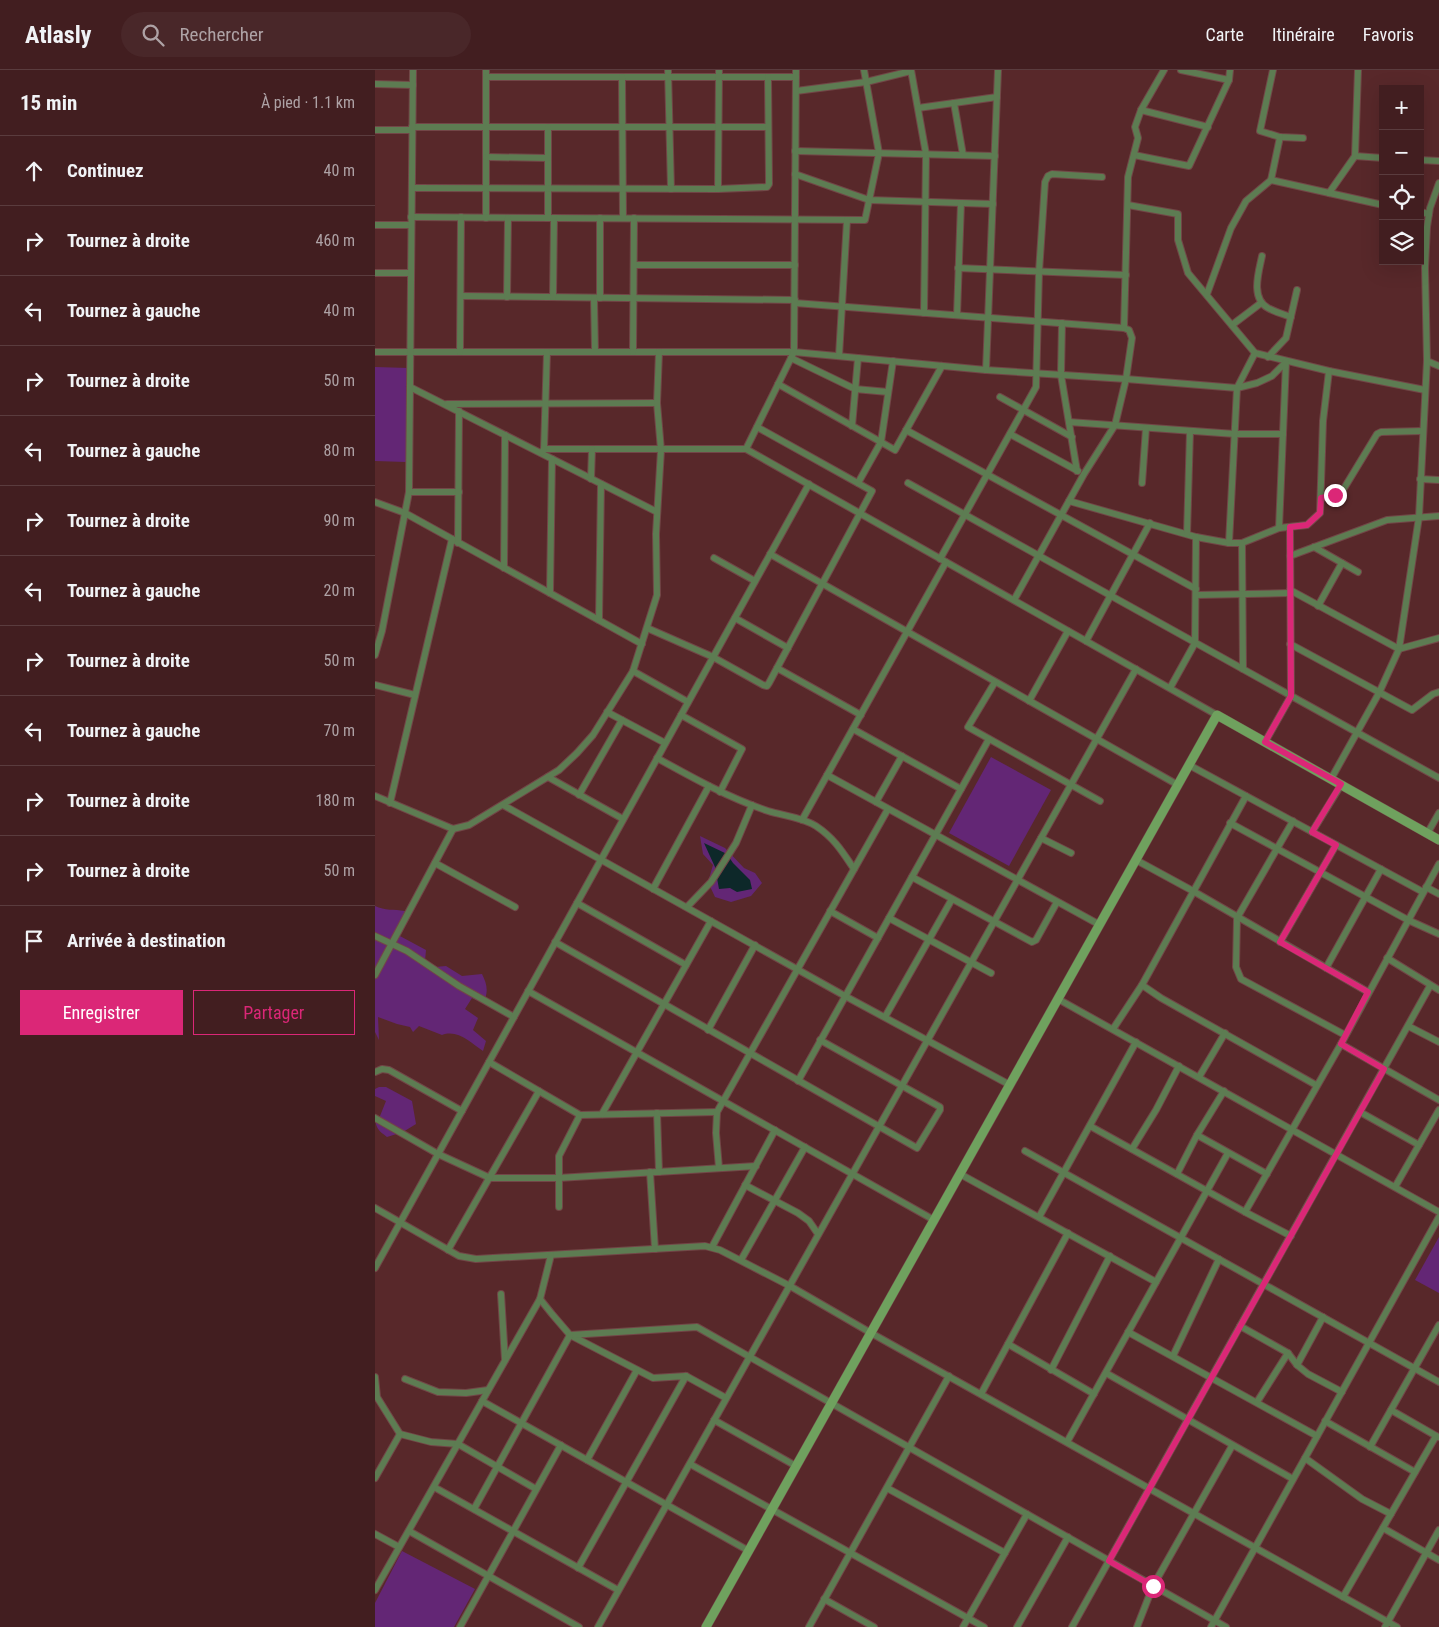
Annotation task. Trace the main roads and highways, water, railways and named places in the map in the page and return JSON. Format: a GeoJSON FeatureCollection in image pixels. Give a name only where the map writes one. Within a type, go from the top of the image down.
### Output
{"type":"FeatureCollection","features":[{"type":"Feature","properties":{"kind":"water"},"geometry":{"type":"Polygon","coordinates":[[[704,843],[727,854],[750,880],[752,889],[737,892],[730,888],[719,889],[715,867],[704,843]]]}}]}
